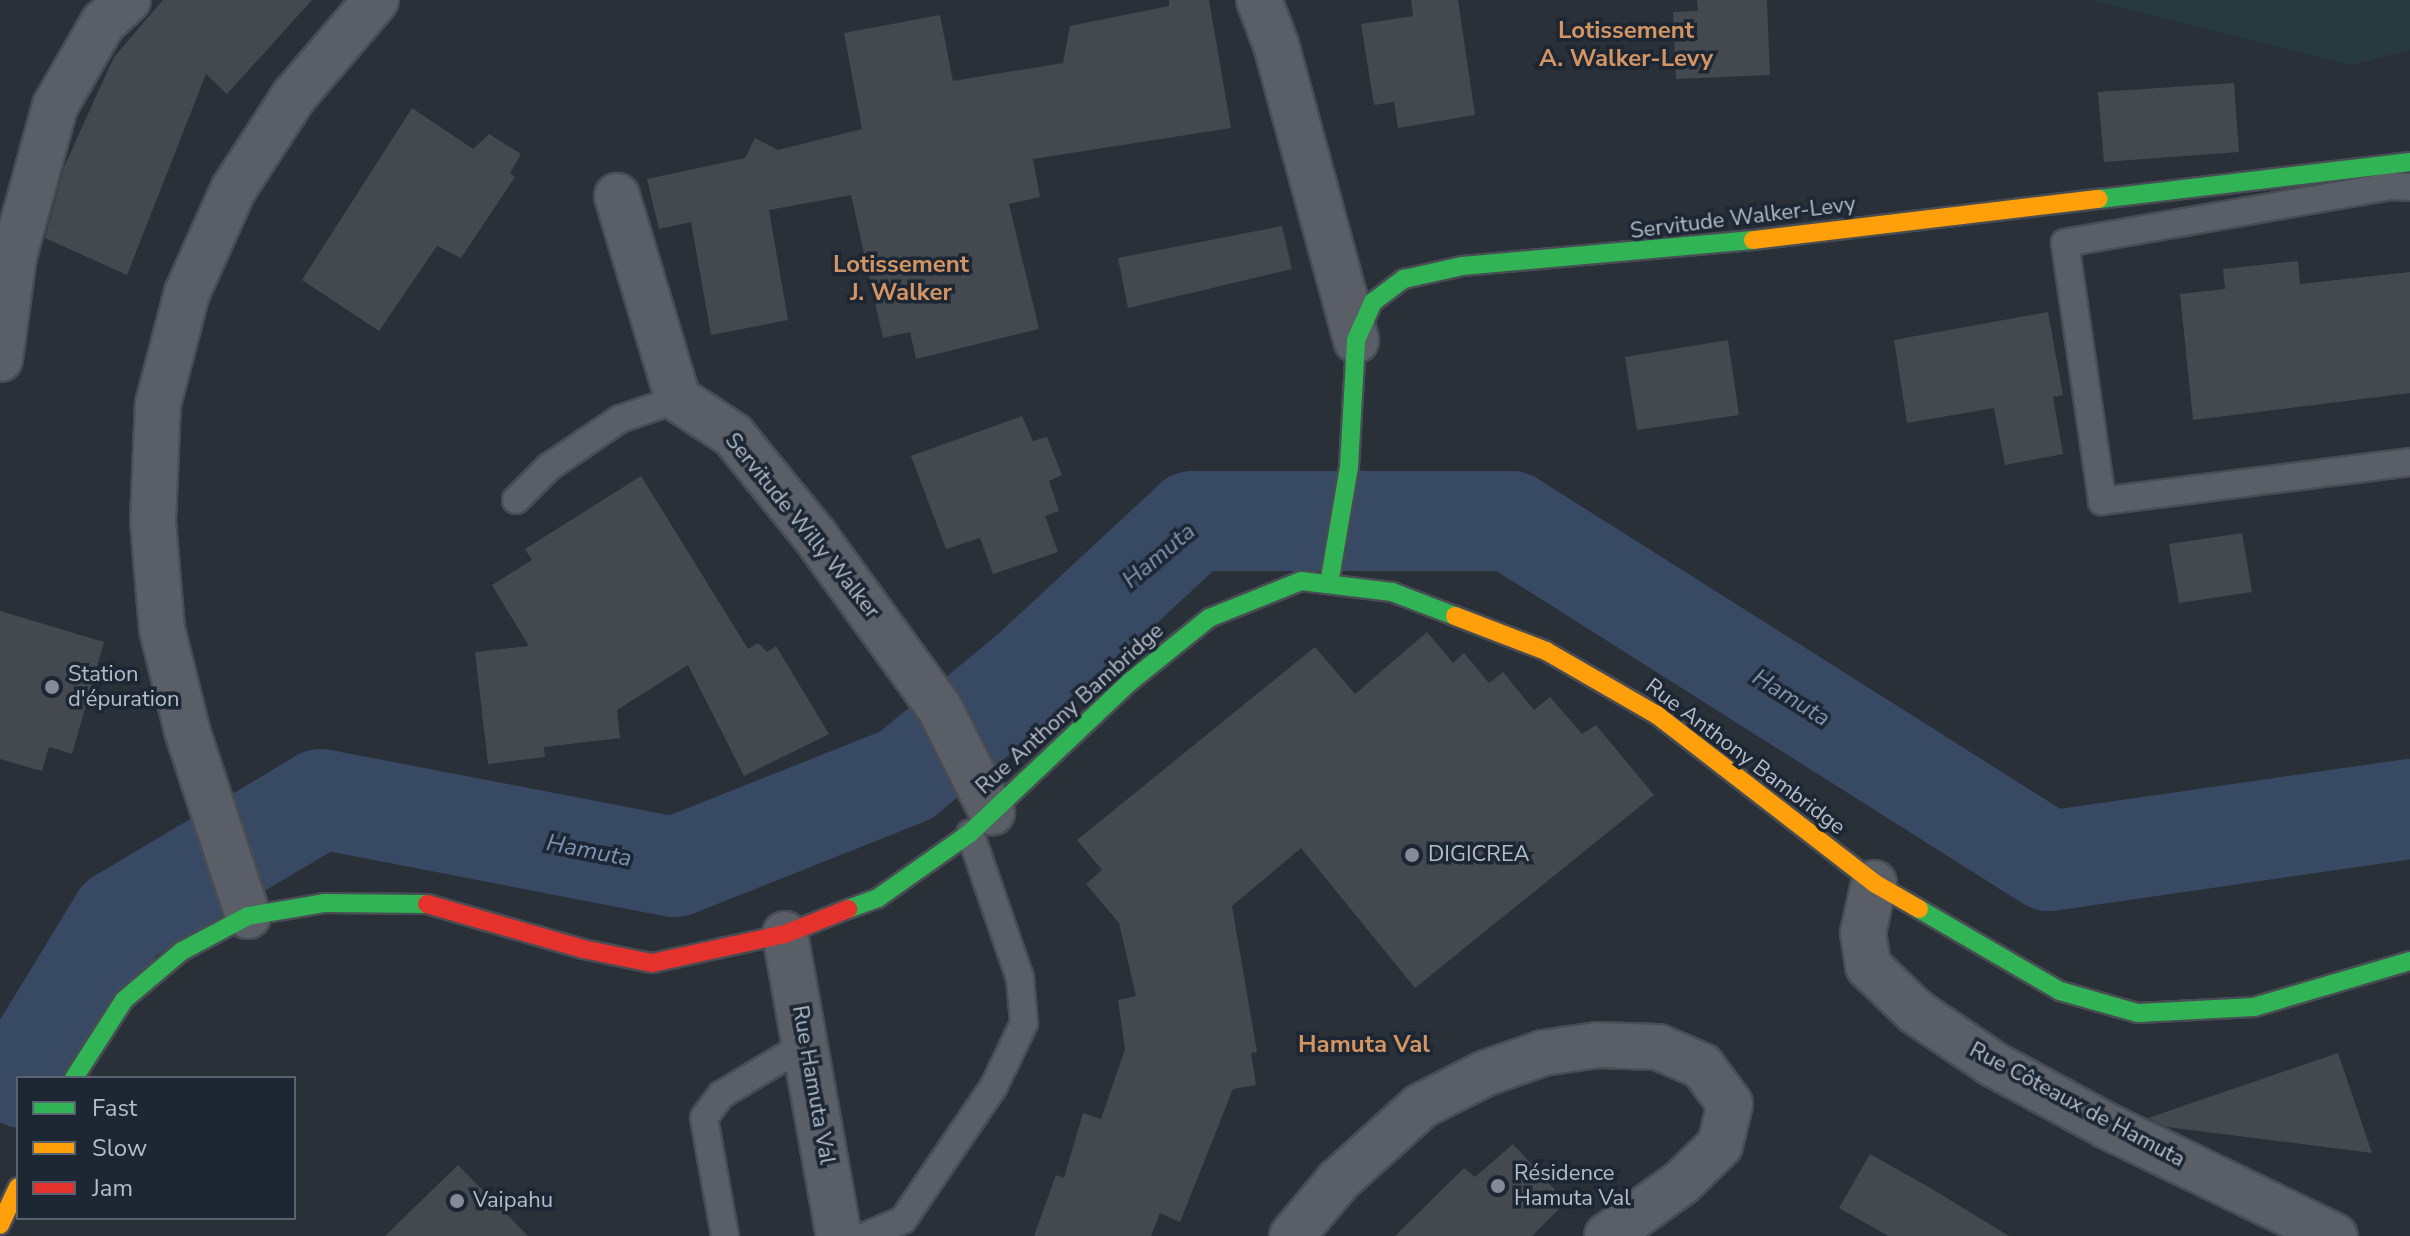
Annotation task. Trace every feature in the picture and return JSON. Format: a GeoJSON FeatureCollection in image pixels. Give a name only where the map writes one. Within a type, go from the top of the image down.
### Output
{"type":"FeatureCollection","features":[{"type":"Feature","properties":{"kind":"main road","name":"Servitude Walker-Levy"},"geometry":{"type":"LineString","coordinates":[[1329,584],[1349,467],[1356,340],[1373,302],[1404,279],[1462,266],[1631,255],[2410,162]]}},
{"type":"Feature","properties":{"kind":"main road","name":"Rue Anthony Bambridge"},"geometry":{"type":"LineString","coordinates":[[75,1076],[124,1000],[244,900],[421,902],[583,949],[652,963],[785,934],[878,898],[979,808],[1209,618],[1301,581],[1392,592],[1546,651],[1657,715],[1874,883],[2060,991],[2138,1013],[2254,1007],[2410,961]]}},
{"type":"Feature","properties":{"kind":"main road"},"geometry":{"type":"LineString","coordinates":[[0,1225],[16,1191]]}},
{"type":"Feature","properties":{"kind":"street"},"geometry":{"type":"LineString","coordinates":[[0,359],[23,214],[55,106],[103,23],[128,0]]}},
{"type":"Feature","properties":{"kind":"street"},"geometry":{"type":"LineString","coordinates":[[244,900],[219,817],[187,730],[162,629],[153,521],[158,404],[187,293],[233,190],[294,96],[376,0]]}},
{"type":"Feature","properties":{"kind":"street"},"geometry":{"type":"LineString","coordinates":[[1259,0],[1276,45],[1356,340]]}},
{"type":"Feature","properties":{"kind":"street"},"geometry":{"type":"LineString","coordinates":[[617,196],[678,399]]}},
{"type":"Feature","properties":{"kind":"street","name":"Servitude Willy Walker"},"geometry":{"type":"LineString","coordinates":[[678,399],[733,435],[832,558],[939,707],[979,808]]}},
{"type":"Feature","properties":{"kind":"street","name":"Rue Côteaux de Hamuta"},"geometry":{"type":"LineString","coordinates":[[1874,883],[1863,933],[1868,966],[1916,1012],[1993,1064],[2082,1112],[2335,1236]]}},
{"type":"Feature","properties":{"kind":"street","name":"Rue Hamuta Val"},"geometry":{"type":"LineString","coordinates":[[785,934],[839,1236]]}},
{"type":"Feature","properties":{"kind":"street"},"geometry":{"type":"LineString","coordinates":[[1292,1236],[1338,1181],[1421,1106],[1486,1073],[1543,1053],[1597,1045],[1658,1047],[1702,1066],[1730,1104],[1720,1145],[1681,1183],[1607,1236]]}},
{"type":"Feature","properties":{"kind":"lane"},"geometry":{"type":"LineString","coordinates":[[2410,187],[2391,186],[2065,243],[2102,501],[2410,462]]}},
{"type":"Feature","properties":{"kind":"lane"},"geometry":{"type":"LineString","coordinates":[[516,500],[549,467],[620,419],[678,399]]}},
{"type":"Feature","properties":{"kind":"lane"},"geometry":{"type":"LineString","coordinates":[[866,1236],[903,1220],[994,1086],[1024,1023],[1020,978],[979,808]]}},
{"type":"Feature","properties":{"kind":"lane"},"geometry":{"type":"LineString","coordinates":[[725,1236],[704,1118],[721,1095],[806,1044]]}},
{"type":"Feature","properties":{"kind":"green space"},"geometry":{"type":"Polygon","coordinates":[[[2092,0],[2410,0],[2410,50],[2352,65],[2092,0]]]}},
{"type":"Feature","properties":{"kind":"building"},"geometry":{"type":"Polygon","coordinates":[[[163,0],[312,0],[227,94],[206,74],[127,275],[45,238],[64,167],[114,57],[163,0]]]}},
{"type":"Feature","properties":{"kind":"building"},"geometry":{"type":"Polygon","coordinates":[[[1169,0],[1209,0],[1231,128],[1033,159],[1040,197],[1009,204],[1039,329],[916,359],[910,332],[883,338],[851,195],[769,210],[788,320],[711,335],[691,222],[659,229],[647,179],[745,158],[755,138],[778,150],[862,129],[844,33],[940,15],[953,81],[1063,63],[1070,26],[1169,6],[1169,0]]]}},
{"type":"Feature","properties":{"kind":"building"},"geometry":{"type":"Polygon","coordinates":[[[1411,0],[1458,0],[1475,115],[1398,128],[1394,102],[1374,105],[1361,24],[1413,16],[1411,0]]]}},
{"type":"Feature","properties":{"kind":"building"},"geometry":{"type":"Polygon","coordinates":[[[1697,0],[1767,0],[1770,75],[1676,79],[1673,12],[1698,11],[1697,0]]]}},
{"type":"Feature","properties":{"kind":"building"},"geometry":{"type":"Polygon","coordinates":[[[2234,83],[2239,152],[2104,162],[2098,92],[2234,83]]]}},
{"type":"Feature","properties":{"kind":"building"},"geometry":{"type":"Polygon","coordinates":[[[412,108],[473,149],[489,134],[521,154],[510,173],[515,177],[461,258],[437,246],[379,331],[302,280],[412,108]]]}},
{"type":"Feature","properties":{"kind":"building"},"geometry":{"type":"Polygon","coordinates":[[[1282,226],[1292,269],[1128,308],[1118,258],[1282,226]]]}},
{"type":"Feature","properties":{"kind":"building"},"geometry":{"type":"Polygon","coordinates":[[[2298,261],[2300,284],[2410,272],[2410,393],[2193,420],[2180,294],[2225,289],[2223,269],[2298,261]]]}},
{"type":"Feature","properties":{"kind":"building"},"geometry":{"type":"Polygon","coordinates":[[[2048,312],[2063,395],[2053,397],[2063,454],[2005,465],[1994,408],[1907,423],[1894,340],[2048,312]]]}},
{"type":"Feature","properties":{"kind":"building"},"geometry":{"type":"Polygon","coordinates":[[[1728,340],[1739,415],[1637,430],[1625,357],[1728,340]]]}},
{"type":"Feature","properties":{"kind":"building"},"geometry":{"type":"Polygon","coordinates":[[[1022,416],[1033,441],[1047,437],[1062,475],[1049,481],[1059,511],[1045,516],[1058,552],[993,574],[980,538],[946,549],[911,456],[1022,416]]]}},
{"type":"Feature","properties":{"kind":"building"},"geometry":{"type":"Polygon","coordinates":[[[641,476],[748,649],[758,643],[767,652],[776,646],[829,734],[744,776],[688,665],[617,710],[620,738],[544,747],[545,757],[488,764],[475,652],[529,646],[492,585],[532,560],[525,549],[641,476]]]}},
{"type":"Feature","properties":{"kind":"building"},"geometry":{"type":"Polygon","coordinates":[[[2242,533],[2252,592],[2179,603],[2169,544],[2242,533]]]}},
{"type":"Feature","properties":{"kind":"building","name":"Station d'épuration"},"geometry":{"type":"Polygon","coordinates":[[[0,611],[104,642],[72,754],[49,747],[42,771],[0,759],[0,611]]]}},
{"type":"Feature","properties":{"kind":"building"},"geometry":{"type":"Polygon","coordinates":[[[1427,632],[1453,663],[1464,653],[1489,683],[1503,672],[1534,710],[1550,697],[1582,734],[1596,725],[1654,795],[1415,988],[1301,848],[1232,906],[1257,1052],[1251,1053],[1256,1085],[1233,1089],[1180,1222],[1160,1213],[1151,1236],[1034,1236],[1056,1175],[1064,1178],[1083,1113],[1101,1119],[1125,1049],[1118,1000],[1136,996],[1119,923],[1086,884],[1102,870],[1077,840],[1315,647],[1355,694],[1427,632]]]}},
{"type":"Feature","properties":{"kind":"building"},"geometry":{"type":"Polygon","coordinates":[[[2338,1053],[2372,1153],[2167,1127],[2148,1118],[2338,1053]]]}},
{"type":"Feature","properties":{"kind":"building","name":"Résidence Hamuta Val"},"geometry":{"type":"Polygon","coordinates":[[[1513,1144],[1566,1202],[1532,1236],[1395,1236],[1464,1168],[1475,1177],[1513,1144]]]}},
{"type":"Feature","properties":{"kind":"building"},"geometry":{"type":"Polygon","coordinates":[[[1870,1154],[2009,1236],[1888,1236],[1839,1208],[1870,1154]]]}},
{"type":"Feature","properties":{"kind":"building","name":"Vaipahu"},"geometry":{"type":"Polygon","coordinates":[[[458,1165],[528,1236],[385,1236],[458,1165]]]}},
{"type":"Feature","properties":{"kind":"waterway","name":"Hamuta"},"geometry":{"type":"LineString","coordinates":[[24,1076],[120,919],[321,799],[675,867],[906,775],[1034,669],[1193,521],[1511,521],[2049,861],[2410,809]]}},
{"type":"Feature","properties":{"kind":"traffic: fast"},"geometry":{"type":"LineString","coordinates":[[2099,199],[2410,162]]}},
{"type":"Feature","properties":{"kind":"traffic: fast"},"geometry":{"type":"LineString","coordinates":[[1329,584],[1349,467],[1356,340],[1373,302],[1404,279],[1462,266],[1753,240]]}},
{"type":"Feature","properties":{"kind":"traffic: fast"},"geometry":{"type":"LineString","coordinates":[[848,909],[878,898],[970,833],[1131,681],[1209,618],[1301,581],[1392,592],[1455,616]]}},
{"type":"Feature","properties":{"kind":"traffic: fast"},"geometry":{"type":"LineString","coordinates":[[75,1076],[124,1000],[182,951],[248,916],[324,903],[427,904]]}},
{"type":"Feature","properties":{"kind":"traffic: fast"},"geometry":{"type":"LineString","coordinates":[[1919,909],[2060,991],[2138,1013],[2254,1007],[2410,961]]}},
{"type":"Feature","properties":{"kind":"traffic: slow"},"geometry":{"type":"LineString","coordinates":[[1753,240],[2099,199]]}},
{"type":"Feature","properties":{"kind":"traffic: slow"},"geometry":{"type":"LineString","coordinates":[[1455,616],[1546,651],[1657,715],[1874,883],[1919,909]]}},
{"type":"Feature","properties":{"kind":"traffic: slow"},"geometry":{"type":"LineString","coordinates":[[0,1225],[16,1191]]}},
{"type":"Feature","properties":{"kind":"traffic: jam"},"geometry":{"type":"LineString","coordinates":[[427,904],[583,949],[652,963],[785,934],[848,909]]}},
{"type":"Feature","properties":{"kind":"place","name":"Station d'épuration"},"geometry":{"type":"Point","coordinates":[52,687]}},
{"type":"Feature","properties":{"kind":"place","name":"DIGICREA"},"geometry":{"type":"Point","coordinates":[1412,855]}},
{"type":"Feature","properties":{"kind":"place","name":"Résidence Hamuta Val"},"geometry":{"type":"Point","coordinates":[1498,1186]}},
{"type":"Feature","properties":{"kind":"place","name":"Vaipahu"},"geometry":{"type":"Point","coordinates":[457,1201]}},
{"type":"Feature","properties":{"kind":"district","name":"Lotissement A. Walker-Levy"},"geometry":{"type":"Point","coordinates":[1626,45]}},
{"type":"Feature","properties":{"kind":"district","name":"Lotissement J. Walker"},"geometry":{"type":"Point","coordinates":[901,279]}},
{"type":"Feature","properties":{"kind":"district","name":"Hamuta Val"},"geometry":{"type":"Point","coordinates":[1364,1045]}}]}
